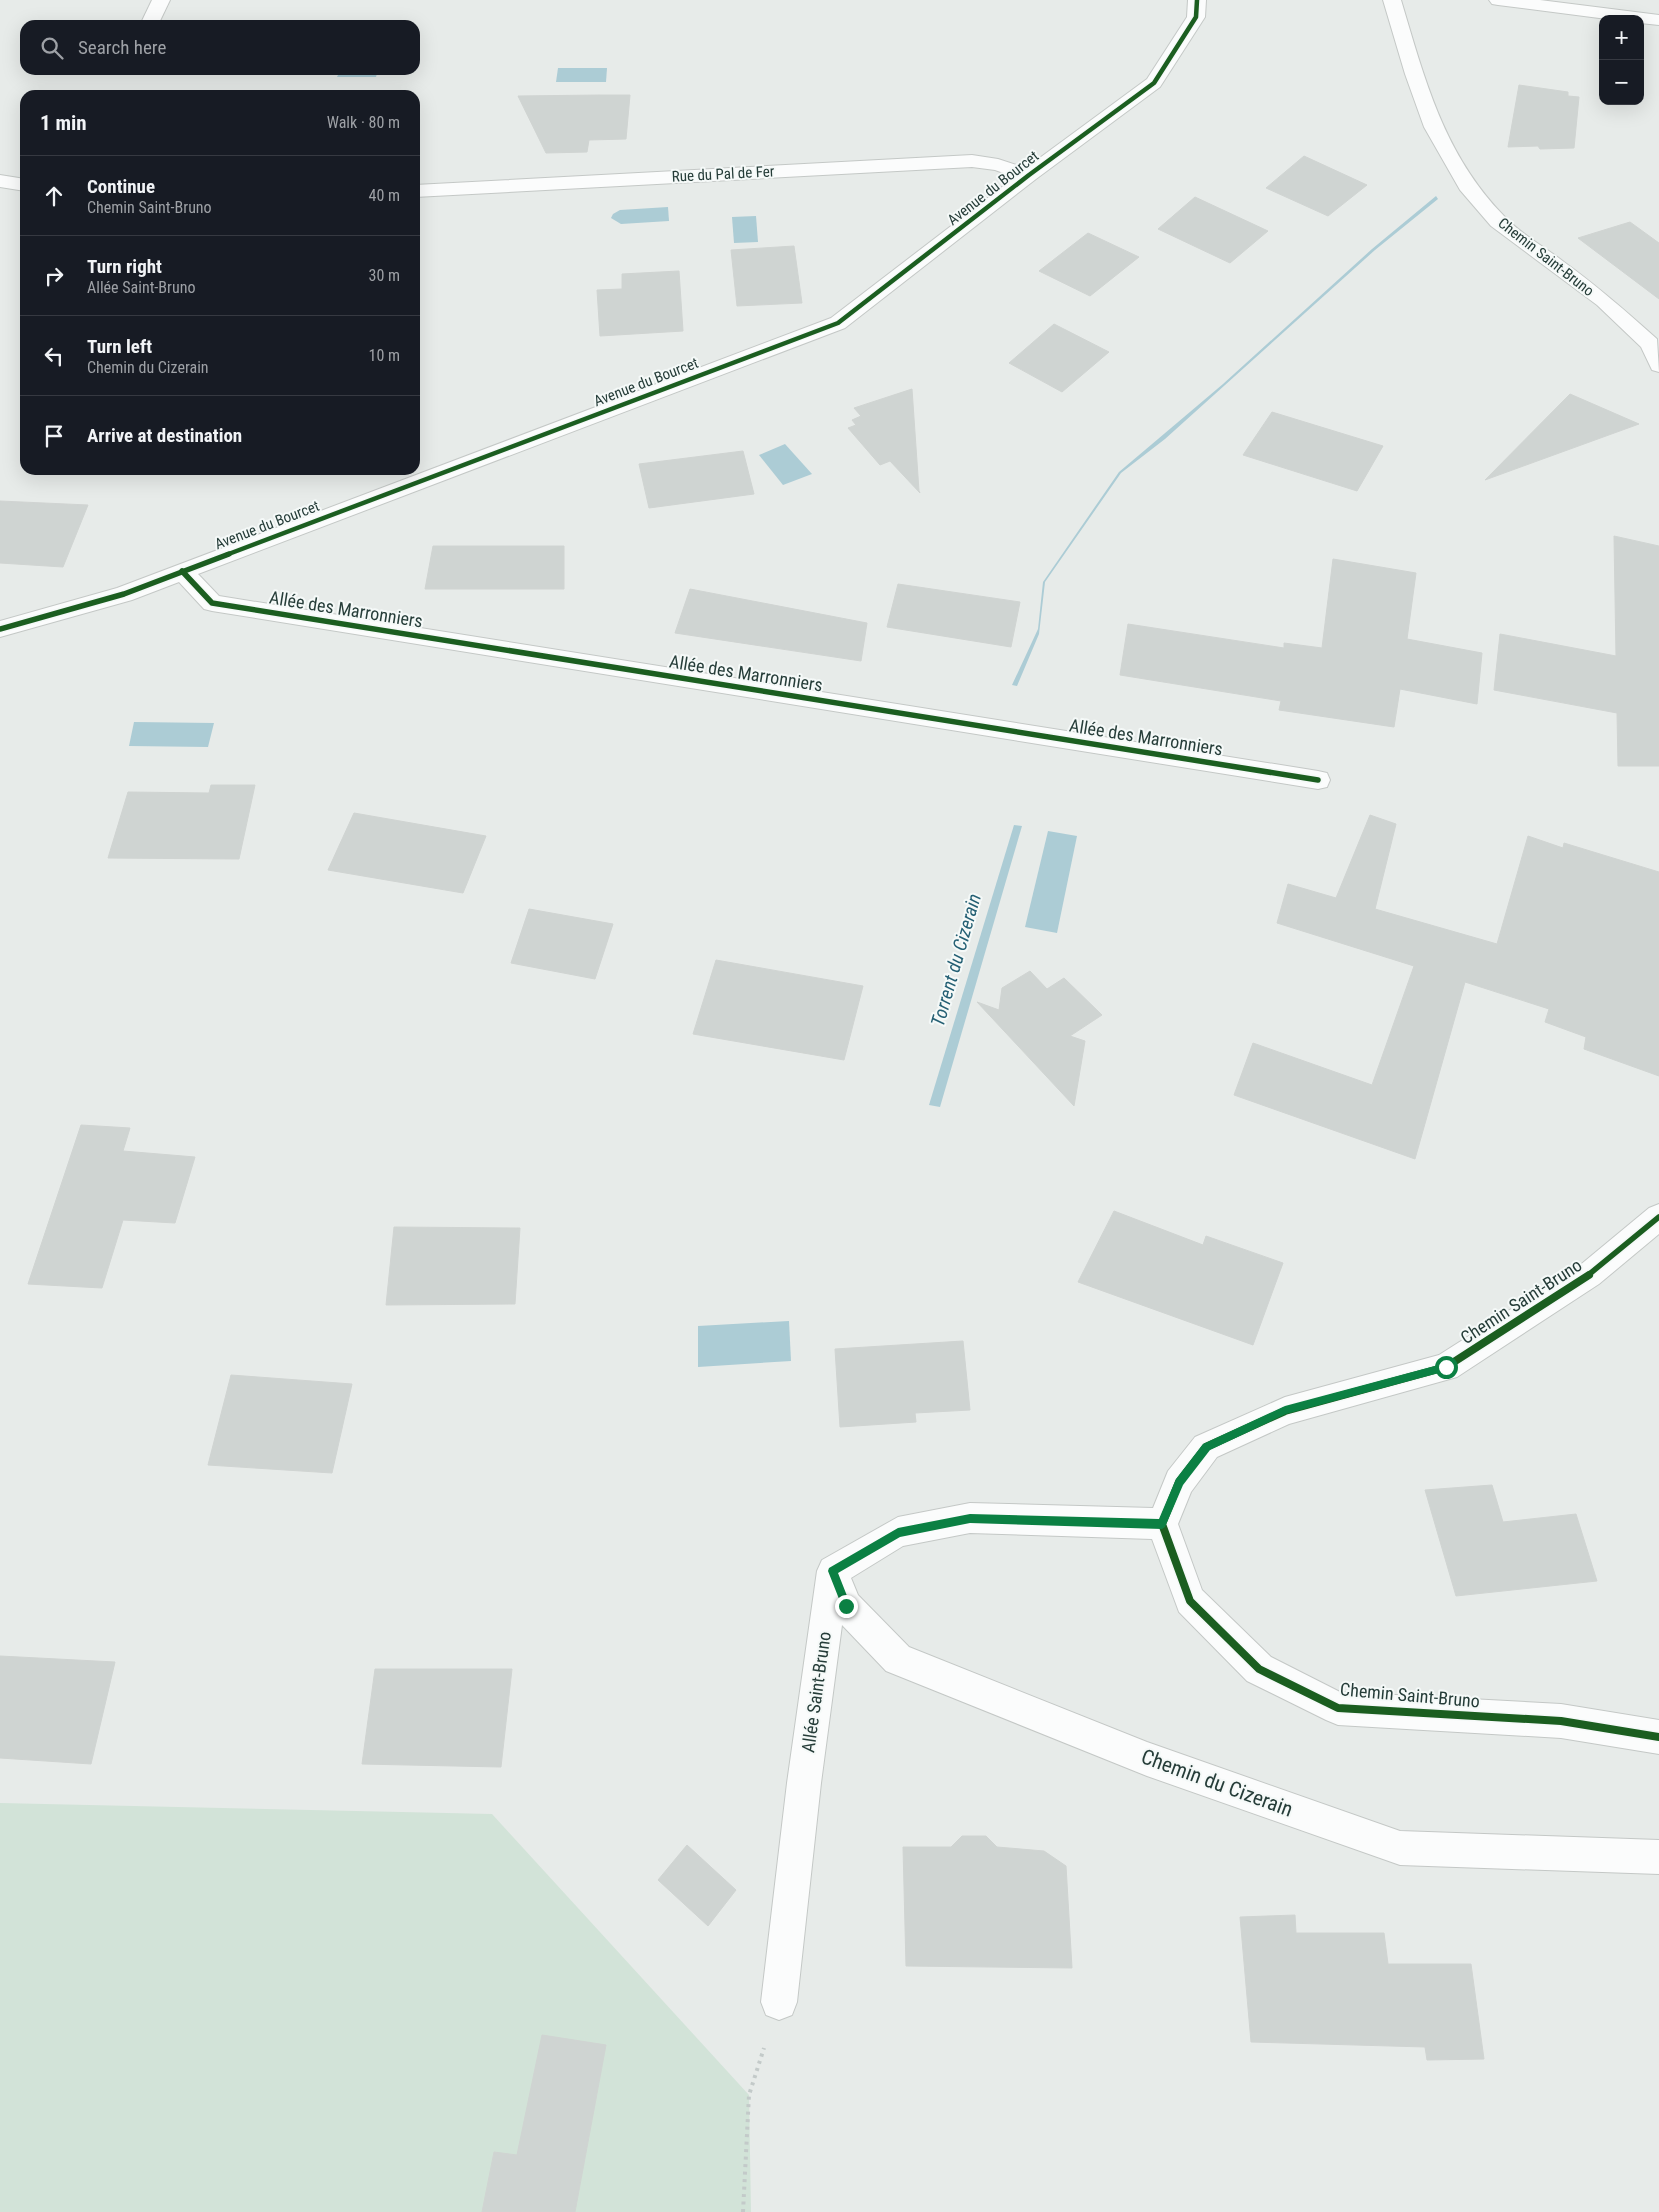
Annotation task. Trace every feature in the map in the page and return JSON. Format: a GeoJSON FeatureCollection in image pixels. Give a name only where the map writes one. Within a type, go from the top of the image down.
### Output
{"type":"FeatureCollection","features":[{"type":"Feature","properties":{"kind":"street"},"geometry":{"type":"LineString","coordinates":[[151,20],[160,0]]}},
{"type":"Feature","properties":{"kind":"street","name":"Avenue du Bourcet"},"geometry":{"type":"LineString","coordinates":[[0,629],[124,594],[838,323],[1029,175],[1154,83],[1196,17],[1197,0]]}},
{"type":"Feature","properties":{"kind":"street","name":"Chemin Saint-Bruno"},"geometry":{"type":"LineString","coordinates":[[1392,0],[1411,65],[1433,127],[1468,186],[1498,222],[1604,301],[1650,344],[1659,365]]}},
{"type":"Feature","properties":{"kind":"street"},"geometry":{"type":"LineString","coordinates":[[1498,0],[1659,20]]}},
{"type":"Feature","properties":{"kind":"street","name":"Rue du Pal de Fer"},"geometry":{"type":"LineString","coordinates":[[420,191],[972,161],[998,164],[1029,175]]}},
{"type":"Feature","properties":{"kind":"street"},"geometry":{"type":"LineString","coordinates":[[0,181],[20,184]]}},
{"type":"Feature","properties":{"kind":"street","name":"Allée des Marronniers"},"geometry":{"type":"LineString","coordinates":[[182,571],[212,603],[1318,780]]}},
{"type":"Feature","properties":{"kind":"street","name":"Chemin Saint-Bruno"},"geometry":{"type":"LineString","coordinates":[[1659,1217],[1589,1275],[1446,1367],[1285,1410],[1206,1447],[1179,1482],[1162,1524],[1190,1601],[1259,1668],[1338,1708],[1561,1721],[1659,1736]]}},
{"type":"Feature","properties":{"kind":"street"},"geometry":{"type":"LineString","coordinates":[[832,1571],[898,1532],[970,1518],[1162,1524]]}},
{"type":"Feature","properties":{"kind":"street","name":"Chemin du Cizerain"},"geometry":{"type":"LineString","coordinates":[[832,1571],[846,1606],[898,1659],[1147,1759],[1400,1848],[1659,1857]]}},
{"type":"Feature","properties":{"kind":"street","name":"Allée Saint-Bruno"},"geometry":{"type":"LineString","coordinates":[[779,2002],[804,1783],[832,1571]]}},
{"type":"Feature","properties":{"kind":"path"},"geometry":{"type":"LineString","coordinates":[[743,2212],[749,2095]]}},
{"type":"Feature","properties":{"kind":"green space"},"geometry":{"type":"Polygon","coordinates":[[[0,1803],[492,1814],[749,2095],[751,2212],[0,2212],[0,1803]]]}},
{"type":"Feature","properties":{"kind":"water"},"geometry":{"type":"Polygon","coordinates":[[[558,68],[607,68],[606,82],[556,82],[558,68]]]}},
{"type":"Feature","properties":{"kind":"water"},"geometry":{"type":"Polygon","coordinates":[[[338,75],[377,75],[376,77],[337,77],[338,75]]]}},
{"type":"Feature","properties":{"kind":"water"},"geometry":{"type":"Polygon","coordinates":[[[1436,196],[1438,199],[1375,250],[1165,439],[1121,473],[1045,582],[1039,634],[1017,686],[1012,685],[1038,629],[1043,582],[1119,472],[1223,384],[1372,249],[1436,196]]]}},
{"type":"Feature","properties":{"kind":"water"},"geometry":{"type":"Polygon","coordinates":[[[668,207],[669,221],[621,224],[611,218],[613,214],[620,210],[668,207]]]}},
{"type":"Feature","properties":{"kind":"water"},"geometry":{"type":"Polygon","coordinates":[[[756,216],[758,242],[734,243],[732,217],[756,216]]]}},
{"type":"Feature","properties":{"kind":"water"},"geometry":{"type":"Polygon","coordinates":[[[785,444],[812,474],[783,485],[759,455],[785,444]]]}},
{"type":"Feature","properties":{"kind":"water"},"geometry":{"type":"Polygon","coordinates":[[[134,722],[214,723],[208,747],[129,746],[134,722]]]}},
{"type":"Feature","properties":{"kind":"water"},"geometry":{"type":"Polygon","coordinates":[[[1014,825],[1022,826],[940,1107],[929,1105],[1014,825]]]}},
{"type":"Feature","properties":{"kind":"water"},"geometry":{"type":"Polygon","coordinates":[[[1048,831],[1077,836],[1057,933],[1025,927],[1048,831]]]}},
{"type":"Feature","properties":{"kind":"water"},"geometry":{"type":"Polygon","coordinates":[[[789,1321],[791,1361],[698,1367],[698,1326],[789,1321]]]}},
{"type":"Feature","properties":{"kind":"building"},"geometry":{"type":"Polygon","coordinates":[[[1519,85],[1568,92],[1568,96],[1579,97],[1574,148],[1540,149],[1538,146],[1508,147],[1519,85]]]}},
{"type":"Feature","properties":{"kind":"building"},"geometry":{"type":"Polygon","coordinates":[[[630,95],[626,139],[589,140],[587,152],[546,153],[518,96],[630,95]]]}},
{"type":"Feature","properties":{"kind":"building"},"geometry":{"type":"Polygon","coordinates":[[[1304,156],[1367,185],[1328,216],[1266,188],[1304,156]]]}},
{"type":"Feature","properties":{"kind":"building"},"geometry":{"type":"Polygon","coordinates":[[[1195,197],[1268,231],[1230,263],[1158,229],[1195,197]]]}},
{"type":"Feature","properties":{"kind":"building"},"geometry":{"type":"Polygon","coordinates":[[[1630,222],[1659,243],[1659,299],[1578,238],[1630,222]]]}},
{"type":"Feature","properties":{"kind":"building"},"geometry":{"type":"Polygon","coordinates":[[[1088,233],[1139,257],[1090,296],[1039,271],[1088,233]]]}},
{"type":"Feature","properties":{"kind":"building"},"geometry":{"type":"Polygon","coordinates":[[[794,246],[802,303],[737,306],[731,250],[794,246]]]}},
{"type":"Feature","properties":{"kind":"building"},"geometry":{"type":"Polygon","coordinates":[[[679,271],[683,331],[600,336],[597,290],[622,289],[622,274],[679,271]]]}},
{"type":"Feature","properties":{"kind":"building"},"geometry":{"type":"Polygon","coordinates":[[[1054,324],[1109,352],[1062,392],[1009,363],[1054,324]]]}},
{"type":"Feature","properties":{"kind":"building"},"geometry":{"type":"Polygon","coordinates":[[[912,389],[920,493],[890,461],[880,465],[848,428],[856,425],[852,420],[861,416],[854,408],[912,389]]]}},
{"type":"Feature","properties":{"kind":"building"},"geometry":{"type":"Polygon","coordinates":[[[1570,394],[1639,424],[1485,480],[1570,394]]]}},
{"type":"Feature","properties":{"kind":"building"},"geometry":{"type":"Polygon","coordinates":[[[1272,412],[1383,446],[1357,491],[1243,455],[1272,412]]]}},
{"type":"Feature","properties":{"kind":"building"},"geometry":{"type":"Polygon","coordinates":[[[743,451],[754,494],[649,508],[639,464],[743,451]]]}},
{"type":"Feature","properties":{"kind":"building"},"geometry":{"type":"Polygon","coordinates":[[[0,501],[88,505],[63,567],[0,563],[0,501]]]}},
{"type":"Feature","properties":{"kind":"building"},"geometry":{"type":"Polygon","coordinates":[[[1614,536],[1659,546],[1659,766],[1618,766],[1617,713],[1494,690],[1500,634],[1616,656],[1614,536]]]}},
{"type":"Feature","properties":{"kind":"building"},"geometry":{"type":"Polygon","coordinates":[[[433,546],[564,546],[564,589],[425,589],[433,546]]]}},
{"type":"Feature","properties":{"kind":"building"},"geometry":{"type":"Polygon","coordinates":[[[1333,559],[1416,573],[1407,639],[1482,653],[1477,704],[1400,689],[1394,727],[1279,710],[1281,701],[1120,675],[1128,624],[1284,648],[1284,643],[1322,648],[1333,559]]]}},
{"type":"Feature","properties":{"kind":"building"},"geometry":{"type":"Polygon","coordinates":[[[898,584],[1020,602],[1011,647],[887,627],[898,584]]]}},
{"type":"Feature","properties":{"kind":"building"},"geometry":{"type":"Polygon","coordinates":[[[690,589],[867,623],[861,661],[675,633],[690,589]]]}},
{"type":"Feature","properties":{"kind":"building"},"geometry":{"type":"Polygon","coordinates":[[[211,785],[255,785],[239,859],[108,858],[128,792],[209,793],[211,785]]]}},
{"type":"Feature","properties":{"kind":"building"},"geometry":{"type":"Polygon","coordinates":[[[354,813],[486,836],[463,893],[328,870],[354,813]]]}},
{"type":"Feature","properties":{"kind":"building"},"geometry":{"type":"Polygon","coordinates":[[[1370,815],[1396,824],[1375,909],[1497,944],[1528,836],[1563,848],[1564,843],[1659,872],[1659,1076],[1584,1049],[1586,1037],[1545,1022],[1549,1009],[1465,982],[1415,1159],[1234,1095],[1253,1043],[1372,1085],[1414,966],[1277,923],[1288,884],[1336,898],[1370,815]]]}},
{"type":"Feature","properties":{"kind":"building"},"geometry":{"type":"Polygon","coordinates":[[[529,909],[613,924],[595,979],[511,963],[529,909]]]}},
{"type":"Feature","properties":{"kind":"building"},"geometry":{"type":"Polygon","coordinates":[[[716,960],[863,986],[844,1060],[693,1034],[716,960]]]}},
{"type":"Feature","properties":{"kind":"building"},"geometry":{"type":"Polygon","coordinates":[[[1030,971],[1047,989],[1064,978],[1102,1015],[1070,1036],[1085,1041],[1074,1106],[977,1002],[999,1010],[1002,988],[1030,971]]]}},
{"type":"Feature","properties":{"kind":"building"},"geometry":{"type":"Polygon","coordinates":[[[81,1125],[130,1128],[123,1151],[195,1157],[175,1223],[123,1220],[102,1288],[28,1284],[81,1125]]]}},
{"type":"Feature","properties":{"kind":"building"},"geometry":{"type":"Polygon","coordinates":[[[1114,1211],[1203,1245],[1206,1236],[1283,1263],[1253,1345],[1078,1282],[1114,1211]]]}},
{"type":"Feature","properties":{"kind":"building"},"geometry":{"type":"Polygon","coordinates":[[[394,1227],[520,1228],[515,1304],[386,1305],[394,1227]]]}},
{"type":"Feature","properties":{"kind":"building"},"geometry":{"type":"Polygon","coordinates":[[[963,1341],[970,1410],[915,1413],[916,1422],[840,1427],[835,1349],[963,1341]]]}},
{"type":"Feature","properties":{"kind":"building"},"geometry":{"type":"Polygon","coordinates":[[[231,1375],[352,1384],[332,1473],[208,1465],[231,1375]]]}},
{"type":"Feature","properties":{"kind":"building"},"geometry":{"type":"Polygon","coordinates":[[[1492,1485],[1503,1522],[1576,1514],[1597,1581],[1456,1596],[1425,1490],[1492,1485]]]}},
{"type":"Feature","properties":{"kind":"building"},"geometry":{"type":"Polygon","coordinates":[[[0,1656],[115,1662],[91,1764],[0,1758],[0,1656]]]}},
{"type":"Feature","properties":{"kind":"building"},"geometry":{"type":"Polygon","coordinates":[[[375,1669],[512,1669],[501,1767],[362,1764],[375,1669]]]}},
{"type":"Feature","properties":{"kind":"building"},"geometry":{"type":"Polygon","coordinates":[[[962,1836],[986,1836],[997,1847],[1044,1851],[1066,1866],[1072,1968],[906,1966],[903,1847],[951,1847],[962,1836]]]}},
{"type":"Feature","properties":{"kind":"building"},"geometry":{"type":"Polygon","coordinates":[[[687,1845],[736,1890],[708,1926],[658,1880],[687,1845]]]}},
{"type":"Feature","properties":{"kind":"building"},"geometry":{"type":"Polygon","coordinates":[[[1295,1915],[1296,1933],[1384,1933],[1388,1964],[1471,1964],[1484,2059],[1427,2060],[1425,2047],[1251,2042],[1240,1917],[1295,1915]]]}},
{"type":"Feature","properties":{"kind":"building"},"geometry":{"type":"Polygon","coordinates":[[[542,2035],[606,2045],[575,2212],[482,2212],[494,2152],[517,2155],[542,2035]]]}},
{"type":"Feature","properties":{"kind":"cycle path"},"geometry":{"type":"LineString","coordinates":[[0,629],[124,594],[838,323],[1029,175],[1154,83],[1196,17],[1197,0]]}},
{"type":"Feature","properties":{"kind":"cycle path"},"geometry":{"type":"LineString","coordinates":[[182,571],[212,603],[1318,780]]}},
{"type":"Feature","properties":{"kind":"cycle path"},"geometry":{"type":"LineString","coordinates":[[1659,1217],[1589,1275],[1446,1367],[1285,1411],[1206,1447],[1179,1482],[1162,1524],[1190,1601],[1259,1669],[1338,1708],[1561,1721],[1659,1737]]}},
{"type":"Feature","properties":{"kind":"route"},"geometry":{"type":"LineString","coordinates":[[846,1606],[832,1571],[898,1532],[970,1518],[1162,1524],[1179,1482],[1206,1447],[1285,1410],[1446,1367]]}},
{"type":"Feature","properties":{"kind":"water label","name":"Torrent du Cizerain"},"geometry":{"type":"Point","coordinates":[956,960]}}]}
